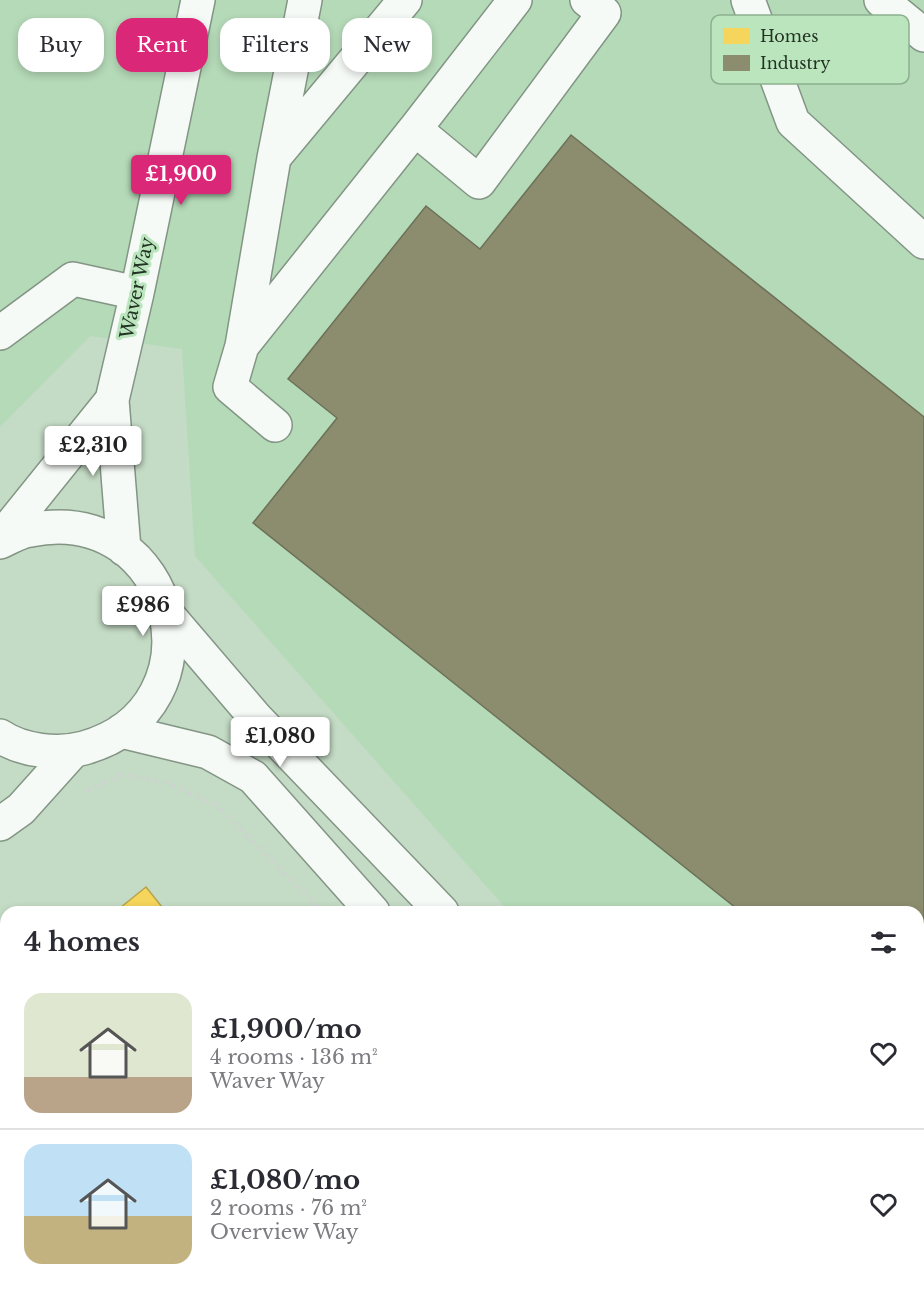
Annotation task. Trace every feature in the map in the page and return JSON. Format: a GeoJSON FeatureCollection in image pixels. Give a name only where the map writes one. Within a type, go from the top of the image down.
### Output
{"type":"FeatureCollection","features":[{"type":"Feature","properties":{"kind":"street","name":"Waver Way"},"geometry":{"type":"LineString","coordinates":[[124,549],[112,400],[137,293],[198,0]]}},
{"type":"Feature","properties":{"kind":"street"},"geometry":{"type":"LineString","coordinates":[[275,426],[230,387],[242,346],[274,158],[305,0]]}},
{"type":"Feature","properties":{"kind":"street"},"geometry":{"type":"LineString","coordinates":[[274,158],[405,0]]}},
{"type":"Feature","properties":{"kind":"street"},"geometry":{"type":"LineString","coordinates":[[242,346],[515,0]]}},
{"type":"Feature","properties":{"kind":"street"},"geometry":{"type":"LineString","coordinates":[[415,129],[479,182],[604,13],[587,0]]}},
{"type":"Feature","properties":{"kind":"street"},"geometry":{"type":"LineString","coordinates":[[748,0],[754,15]]}},
{"type":"Feature","properties":{"kind":"street"},"geometry":{"type":"LineString","coordinates":[[881,0],[899,15]]}},
{"type":"Feature","properties":{"kind":"street"},"geometry":{"type":"LineString","coordinates":[[909,23],[924,35]]}},
{"type":"Feature","properties":{"kind":"street"},"geometry":{"type":"LineString","coordinates":[[780,84],[794,122],[924,242]]}},
{"type":"Feature","properties":{"kind":"street"},"geometry":{"type":"LineString","coordinates":[[0,333],[73,279],[137,293]]}},
{"type":"Feature","properties":{"kind":"street","name":"Waver Way"},"geometry":{"type":"LineString","coordinates":[[0,540],[112,400]]}},
{"type":"Feature","properties":{"kind":"street"},"geometry":{"type":"LineString","coordinates":[[0,540],[28,530],[62,526],[95,533],[124,549],[144,567],[158,589],[167,614],[169,647],[162,680],[146,709],[121,731],[99,743],[74,750],[40,750],[0,736]]}},
{"type":"Feature","properties":{"kind":"street"},"geometry":{"type":"LineString","coordinates":[[167,614],[256,718],[436,906]]}},
{"type":"Feature","properties":{"kind":"street"},"geometry":{"type":"LineString","coordinates":[[121,731],[208,752],[253,777],[368,906]]}},
{"type":"Feature","properties":{"kind":"street"},"geometry":{"type":"LineString","coordinates":[[0,824],[21,810],[74,750]]}},
{"type":"Feature","properties":{"kind":"path"},"geometry":{"type":"LineString","coordinates":[[85,791],[122,775],[165,782],[216,805],[317,906]]}},
{"type":"Feature","properties":{"kind":"shaded area"},"geometry":{"type":"Polygon","coordinates":[[[0,0],[924,0],[924,906],[504,906],[195,556],[182,349],[90,336],[0,427],[0,0]]]}},
{"type":"Feature","properties":{"kind":"building: Homes"},"geometry":{"type":"Polygon","coordinates":[[[146,887],[161,906],[122,906],[146,887]]]}},
{"type":"Feature","properties":{"kind":"building: Industry"},"geometry":{"type":"Polygon","coordinates":[[[571,135],[924,417],[924,906],[733,906],[253,523],[337,418],[288,379],[426,206],[480,249],[571,135]]]}}]}
